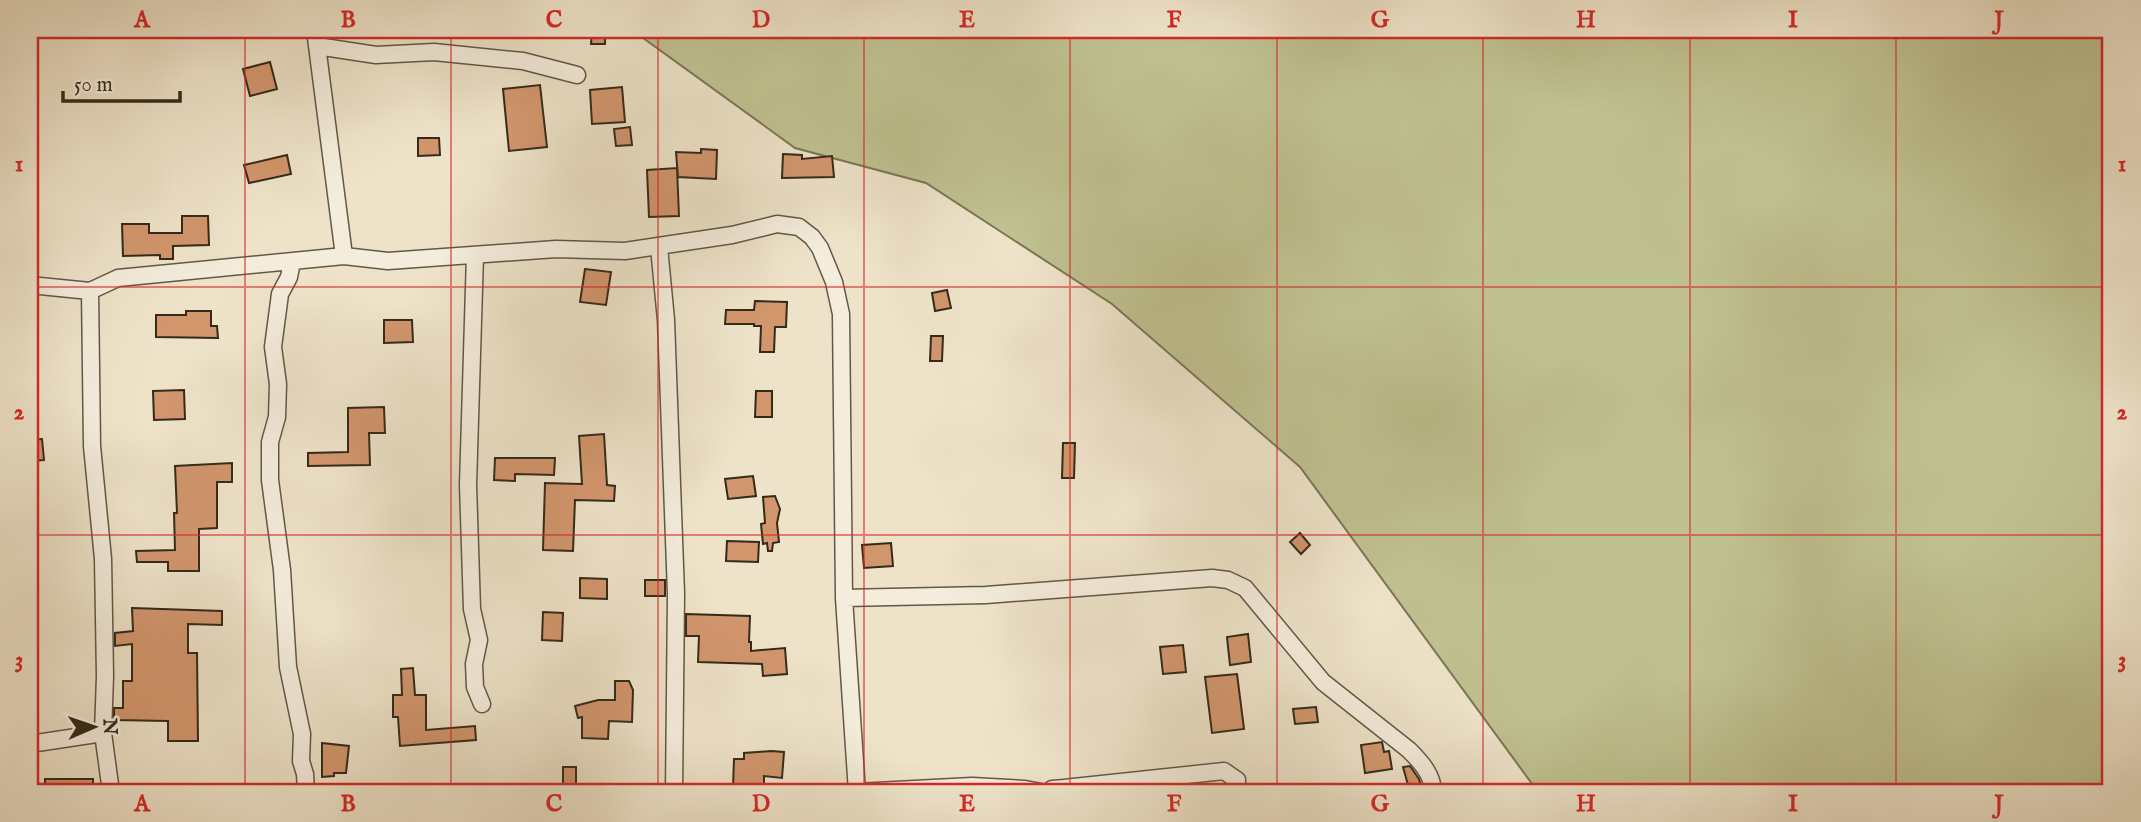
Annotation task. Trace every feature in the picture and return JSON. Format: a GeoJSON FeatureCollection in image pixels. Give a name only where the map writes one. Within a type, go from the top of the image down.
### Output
{"type":"FeatureCollection","features":[{"type":"Feature","properties":{"kind":"street"},"geometry":{"type":"LineString","coordinates":[[344,256],[316,38],[376,55],[434,52],[523,61],[577,75]]}},
{"type":"Feature","properties":{"kind":"street"},"geometry":{"type":"LineString","coordinates":[[30,285],[90,291],[118,278],[344,256],[388,261],[556,249],[625,251],[732,235],[777,224],[799,227],[820,247],[834,282],[841,314],[844,598],[857,792],[972,786],[1041,792]]}},
{"type":"Feature","properties":{"kind":"street"},"geometry":{"type":"LineString","coordinates":[[659,247],[666,320],[676,594],[674,792]]}},
{"type":"Feature","properties":{"kind":"street"},"geometry":{"type":"LineString","coordinates":[[475,255],[468,485],[472,609],[479,640],[474,664],[475,687],[482,704]]}},
{"type":"Feature","properties":{"kind":"street"},"geometry":{"type":"LineString","coordinates":[[292,262],[289,277],[280,294],[272,347],[278,384],[277,417],[270,442],[270,480],[282,570],[288,667],[302,734],[301,761],[306,792]]}},
{"type":"Feature","properties":{"kind":"street"},"geometry":{"type":"LineString","coordinates":[[90,291],[92,446],[103,559],[103,733],[111,792]]}},
{"type":"Feature","properties":{"kind":"street"},"geometry":{"type":"LineString","coordinates":[[844,598],[986,595],[1212,578],[1228,580],[1245,588],[1323,681],[1422,763],[1433,782],[1433,792]]}},
{"type":"Feature","properties":{"kind":"street"},"geometry":{"type":"LineString","coordinates":[[30,744],[103,733]]}},
{"type":"Feature","properties":{"kind":"street"},"geometry":{"type":"LineString","coordinates":[[1050,792],[1052,789],[1224,771],[1237,780],[1237,792]]}},
{"type":"Feature","properties":{"kind":"green space"},"geometry":{"type":"Polygon","coordinates":[[[632,30],[2111,30],[2111,792],[1538,792],[1300,467],[1112,304],[926,183],[795,148],[632,30]]]}},
{"type":"Feature","properties":{"kind":"building"},"geometry":{"type":"Polygon","coordinates":[[[592,30],[605,30],[605,44],[591,44],[592,30]]]}},
{"type":"Feature","properties":{"kind":"building"},"geometry":{"type":"Polygon","coordinates":[[[270,62],[277,89],[250,96],[243,69],[270,62]]]}},
{"type":"Feature","properties":{"kind":"building"},"geometry":{"type":"Polygon","coordinates":[[[540,85],[547,147],[509,151],[503,89],[540,85]]]}},
{"type":"Feature","properties":{"kind":"building"},"geometry":{"type":"Polygon","coordinates":[[[622,87],[625,122],[592,124],[590,90],[622,87]]]}},
{"type":"Feature","properties":{"kind":"building"},"geometry":{"type":"Polygon","coordinates":[[[630,127],[632,145],[616,146],[614,129],[630,127]]]}},
{"type":"Feature","properties":{"kind":"building"},"geometry":{"type":"Polygon","coordinates":[[[418,138],[439,138],[440,155],[418,156],[418,138]]]}},
{"type":"Feature","properties":{"kind":"building"},"geometry":{"type":"Polygon","coordinates":[[[701,149],[717,150],[716,179],[678,177],[676,152],[701,153],[701,149]]]}},
{"type":"Feature","properties":{"kind":"building"},"geometry":{"type":"Polygon","coordinates":[[[783,154],[802,155],[802,159],[832,156],[834,177],[782,178],[783,154]]]}},
{"type":"Feature","properties":{"kind":"building"},"geometry":{"type":"Polygon","coordinates":[[[287,155],[291,174],[249,183],[244,165],[287,155]]]}},
{"type":"Feature","properties":{"kind":"building"},"geometry":{"type":"Polygon","coordinates":[[[677,168],[679,216],[649,217],[647,170],[677,168]]]}},
{"type":"Feature","properties":{"kind":"building"},"geometry":{"type":"Polygon","coordinates":[[[182,216],[208,216],[209,245],[173,246],[173,259],[160,259],[160,255],[123,256],[122,224],[149,224],[149,233],[182,233],[182,216]]]}},
{"type":"Feature","properties":{"kind":"building"},"geometry":{"type":"Polygon","coordinates":[[[585,269],[611,272],[606,305],[580,302],[585,269]]]}},
{"type":"Feature","properties":{"kind":"building"},"geometry":{"type":"Polygon","coordinates":[[[947,290],[951,308],[935,311],[932,293],[947,290]]]}},
{"type":"Feature","properties":{"kind":"building"},"geometry":{"type":"Polygon","coordinates":[[[755,301],[787,302],[786,327],[775,327],[774,352],[760,352],[761,326],[725,324],[726,310],[754,310],[755,301]]]}},
{"type":"Feature","properties":{"kind":"building"},"geometry":{"type":"Polygon","coordinates":[[[186,311],[211,311],[211,326],[217,326],[218,338],[156,337],[156,315],[186,315],[186,311]]]}},
{"type":"Feature","properties":{"kind":"building"},"geometry":{"type":"Polygon","coordinates":[[[384,320],[412,320],[413,342],[384,343],[384,320]]]}},
{"type":"Feature","properties":{"kind":"building"},"geometry":{"type":"Polygon","coordinates":[[[931,336],[943,336],[942,361],[930,361],[931,336]]]}},
{"type":"Feature","properties":{"kind":"building"},"geometry":{"type":"Polygon","coordinates":[[[184,390],[185,419],[154,420],[153,391],[184,390]]]}},
{"type":"Feature","properties":{"kind":"building"},"geometry":{"type":"Polygon","coordinates":[[[756,391],[772,391],[772,417],[755,417],[756,391]]]}},
{"type":"Feature","properties":{"kind":"building"},"geometry":{"type":"Polygon","coordinates":[[[384,407],[385,433],[369,433],[370,465],[308,466],[308,453],[348,452],[348,408],[384,407]]]}},
{"type":"Feature","properties":{"kind":"building"},"geometry":{"type":"Polygon","coordinates":[[[604,434],[607,485],[615,486],[614,501],[575,500],[573,551],[543,550],[545,483],[582,484],[579,436],[604,434]]]}},
{"type":"Feature","properties":{"kind":"building"},"geometry":{"type":"Polygon","coordinates":[[[42,439],[44,460],[30,461],[30,440],[42,439]]]}},
{"type":"Feature","properties":{"kind":"building"},"geometry":{"type":"Polygon","coordinates":[[[1063,443],[1075,443],[1074,478],[1062,478],[1063,443]]]}},
{"type":"Feature","properties":{"kind":"building"},"geometry":{"type":"Polygon","coordinates":[[[495,458],[555,458],[554,475],[515,474],[515,481],[494,480],[495,458]]]}},
{"type":"Feature","properties":{"kind":"building"},"geometry":{"type":"Polygon","coordinates":[[[232,463],[232,482],[217,482],[217,528],[199,529],[199,571],[168,571],[168,562],[137,562],[136,551],[175,550],[175,466],[232,463]]]}},
{"type":"Feature","properties":{"kind":"building"},"geometry":{"type":"Polygon","coordinates":[[[753,476],[756,496],[728,499],[725,479],[753,476]]]}},
{"type":"Feature","properties":{"kind":"building"},"geometry":{"type":"Polygon","coordinates":[[[775,496],[780,509],[777,523],[779,542],[773,543],[772,551],[768,551],[767,543],[763,544],[761,524],[765,523],[763,497],[775,496]]]}},
{"type":"Feature","properties":{"kind":"building"},"geometry":{"type":"Polygon","coordinates":[[[1300,533],[1310,545],[1301,554],[1290,542],[1300,533]]]}},
{"type":"Feature","properties":{"kind":"building"},"geometry":{"type":"Polygon","coordinates":[[[727,541],[759,542],[758,562],[726,561],[727,541]]]}},
{"type":"Feature","properties":{"kind":"building"},"geometry":{"type":"Polygon","coordinates":[[[891,543],[893,566],[864,568],[862,545],[891,543]]]}},
{"type":"Feature","properties":{"kind":"building"},"geometry":{"type":"Polygon","coordinates":[[[580,578],[607,579],[607,599],[580,598],[580,578]]]}},
{"type":"Feature","properties":{"kind":"building"},"geometry":{"type":"Polygon","coordinates":[[[645,580],[665,580],[665,596],[645,596],[645,580]]]}},
{"type":"Feature","properties":{"kind":"building"},"geometry":{"type":"Polygon","coordinates":[[[132,608],[222,611],[222,625],[188,624],[188,653],[197,653],[198,741],[168,741],[168,721],[114,720],[114,708],[123,708],[123,681],[132,681],[132,644],[115,646],[115,633],[133,631],[132,608]]]}},
{"type":"Feature","properties":{"kind":"building"},"geometry":{"type":"Polygon","coordinates":[[[543,612],[563,613],[562,641],[542,640],[543,612]]]}},
{"type":"Feature","properties":{"kind":"building"},"geometry":{"type":"Polygon","coordinates":[[[686,614],[750,616],[751,651],[785,648],[787,674],[763,676],[762,664],[698,662],[699,636],[686,636],[686,614]]]}},
{"type":"Feature","properties":{"kind":"building"},"geometry":{"type":"Polygon","coordinates":[[[1248,634],[1251,662],[1230,665],[1227,637],[1248,634]]]}},
{"type":"Feature","properties":{"kind":"building"},"geometry":{"type":"Polygon","coordinates":[[[1183,645],[1186,672],[1163,674],[1160,647],[1183,645]]]}},
{"type":"Feature","properties":{"kind":"building"},"geometry":{"type":"Polygon","coordinates":[[[413,668],[415,695],[426,695],[426,730],[475,726],[476,740],[400,746],[398,717],[393,717],[393,695],[402,695],[401,669],[413,668]]]}},
{"type":"Feature","properties":{"kind":"building"},"geometry":{"type":"Polygon","coordinates":[[[1237,674],[1244,729],[1212,733],[1205,677],[1237,674]]]}},
{"type":"Feature","properties":{"kind":"building"},"geometry":{"type":"Polygon","coordinates":[[[615,681],[629,681],[633,690],[632,722],[609,721],[608,739],[582,738],[582,717],[578,718],[575,706],[598,700],[615,700],[615,681]]]}},
{"type":"Feature","properties":{"kind":"building"},"geometry":{"type":"Polygon","coordinates":[[[1316,707],[1318,722],[1295,724],[1293,709],[1316,707]]]}},
{"type":"Feature","properties":{"kind":"building"},"geometry":{"type":"Polygon","coordinates":[[[1382,742],[1384,752],[1389,751],[1392,769],[1365,773],[1361,745],[1382,742]]]}},
{"type":"Feature","properties":{"kind":"building"},"geometry":{"type":"Polygon","coordinates":[[[322,743],[349,746],[346,773],[322,777],[322,743]]]}},
{"type":"Feature","properties":{"kind":"building"},"geometry":{"type":"Polygon","coordinates":[[[784,752],[782,778],[764,776],[764,787],[733,787],[734,759],[744,759],[744,753],[784,752]]]}},
{"type":"Feature","properties":{"kind":"building"},"geometry":{"type":"Polygon","coordinates":[[[1410,766],[1419,779],[1422,790],[1410,792],[1403,767],[1410,766]]]}},
{"type":"Feature","properties":{"kind":"building"},"geometry":{"type":"Polygon","coordinates":[[[563,767],[576,767],[576,792],[563,792],[563,767]]]}},
{"type":"Feature","properties":{"kind":"building"},"geometry":{"type":"Polygon","coordinates":[[[45,779],[93,779],[93,792],[45,792],[45,779]]]}}]}
